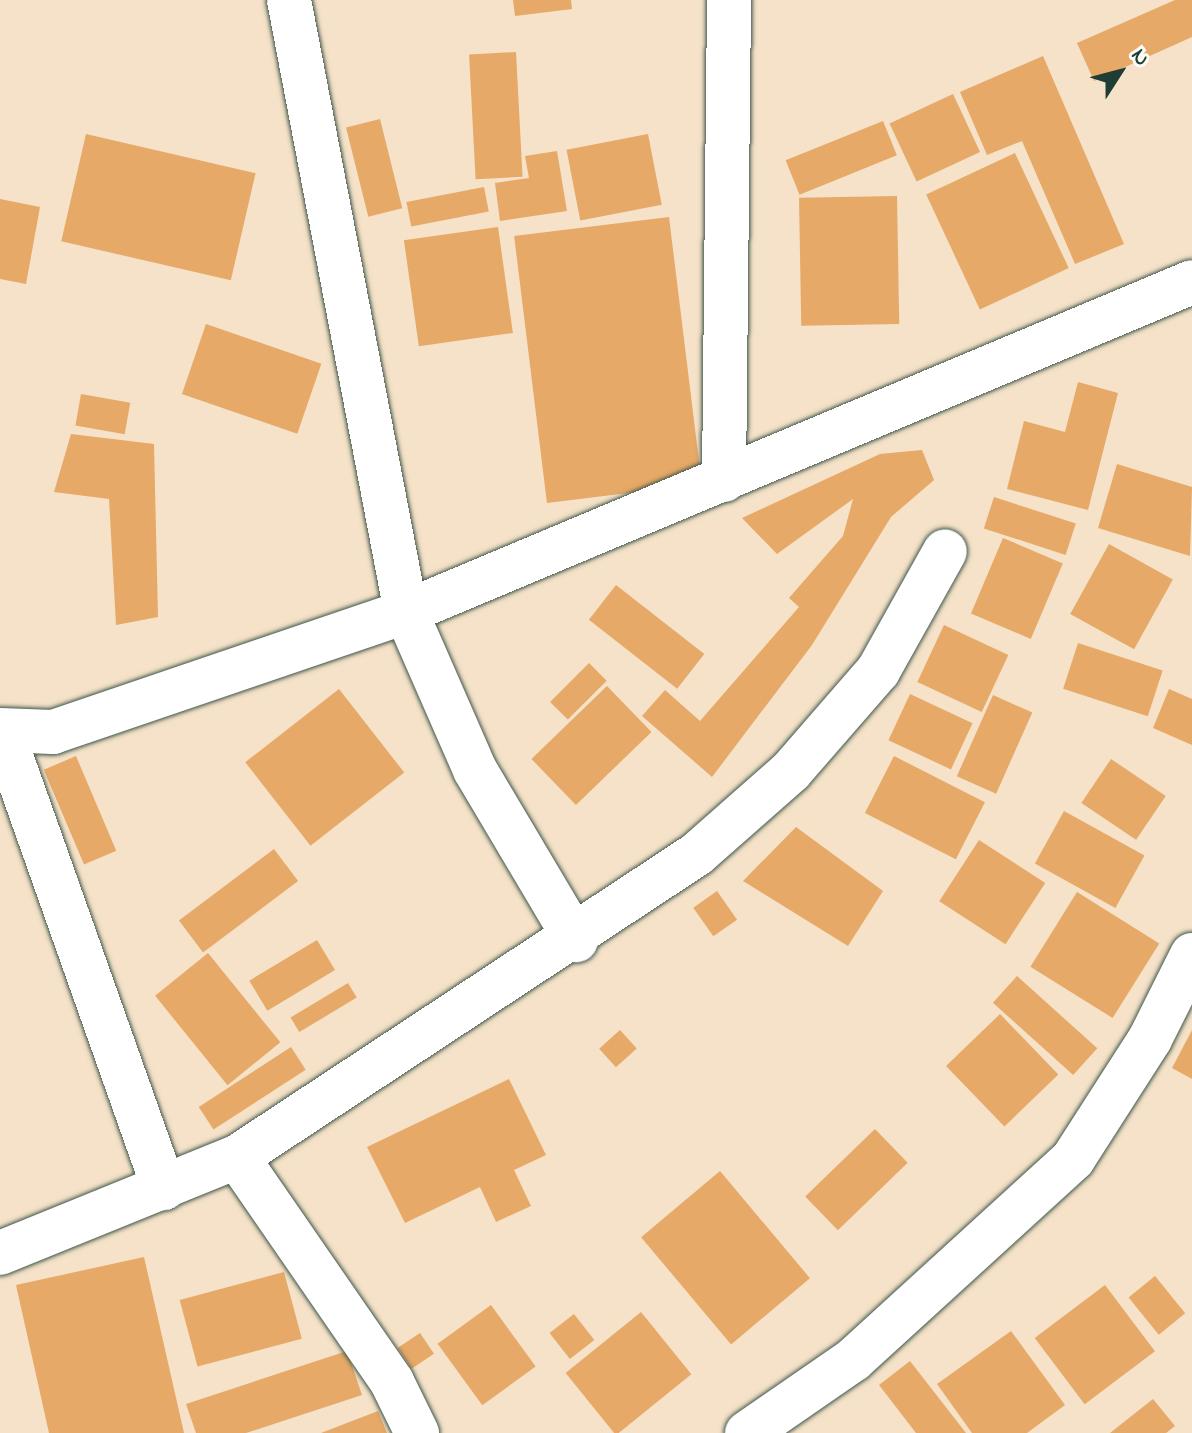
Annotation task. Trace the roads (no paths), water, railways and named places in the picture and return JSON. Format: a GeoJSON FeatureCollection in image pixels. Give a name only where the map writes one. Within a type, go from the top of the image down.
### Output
{"type":"FeatureCollection","features":[{"type":"Feature","properties":{"kind":"street"},"geometry":{"type":"LineString","coordinates":[[289,0],[406,612],[475,770],[576,940]]}},
{"type":"Feature","properties":{"kind":"street"},"geometry":{"type":"LineString","coordinates":[[724,480],[729,0]]}},
{"type":"Feature","properties":{"kind":"street"},"geometry":{"type":"LineString","coordinates":[[164,1188],[1,730],[53,732],[406,612],[1192,282]]}},
{"type":"Feature","properties":{"kind":"street"},"geometry":{"type":"LineString","coordinates":[[0,1253],[237,1157],[576,940],[697,854],[791,771],[878,671],[945,551]]}},
{"type":"Feature","properties":{"kind":"street"},"geometry":{"type":"LineString","coordinates":[[747,1433],[853,1360],[1073,1159],[1150,1039],[1192,955]]}},
{"type":"Feature","properties":{"kind":"street"},"geometry":{"type":"LineString","coordinates":[[237,1157],[392,1382],[417,1433]]}}]}
